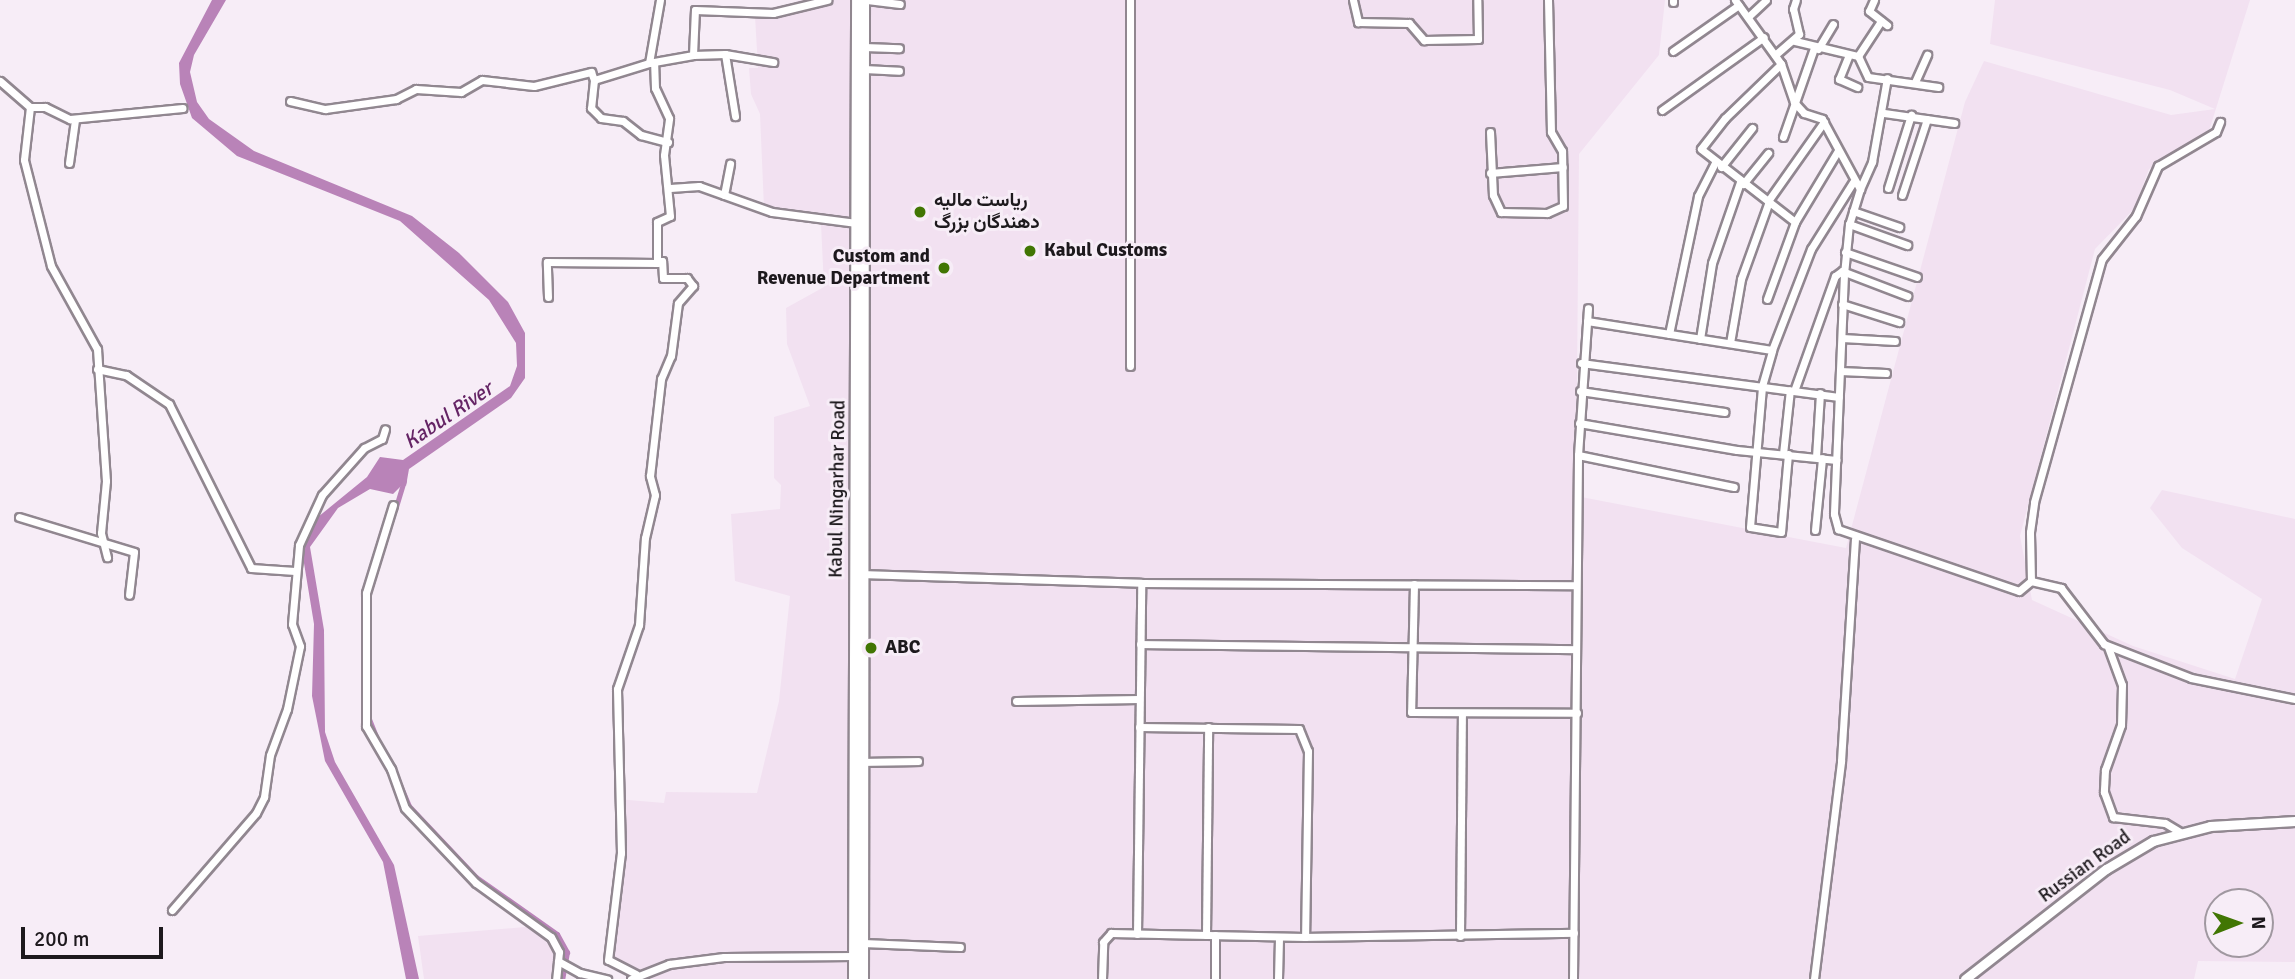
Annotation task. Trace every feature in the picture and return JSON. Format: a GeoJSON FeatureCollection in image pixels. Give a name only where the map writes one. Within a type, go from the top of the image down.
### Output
{"type":"FeatureCollection","features":[{"type":"Feature","properties":{"kind":"highway","name":"Kabul Ningarhar Road"},"geometry":{"type":"LineString","coordinates":[[854,979],[862,762],[856,223],[857,0]]}},
{"type":"Feature","properties":{"kind":"highway","name":"Kabul Ningarhar Road"},"geometry":{"type":"LineString","coordinates":[[863,979],[858,834],[866,0]]}},
{"type":"Feature","properties":{"kind":"main road","name":"Russian Road"},"geometry":{"type":"LineString","coordinates":[[1965,979],[2106,869],[2153,841],[2180,832],[2295,821]]}},
{"type":"Feature","properties":{"kind":"main road","name":"Russian Road"},"geometry":{"type":"LineString","coordinates":[[1974,979],[2109,873],[2155,846],[2244,826]]}},
{"type":"Feature","properties":{"kind":"street"},"geometry":{"type":"LineString","coordinates":[[657,263],[657,222],[670,216],[670,188],[664,155],[668,142],[669,118],[655,88],[652,62],[660,0]]}},
{"type":"Feature","properties":{"kind":"street"},"geometry":{"type":"LineString","coordinates":[[693,55],[695,10],[773,13],[827,0]]}},
{"type":"Feature","properties":{"kind":"street"},"geometry":{"type":"LineString","coordinates":[[866,0],[900,4]]}},
{"type":"Feature","properties":{"kind":"street"},"geometry":{"type":"LineString","coordinates":[[1130,0],[1130,366]]}},
{"type":"Feature","properties":{"kind":"street"},"geometry":{"type":"LineString","coordinates":[[1353,0],[1358,22],[1409,23],[1424,40],[1478,39],[1477,0]]}},
{"type":"Feature","properties":{"kind":"street"},"geometry":{"type":"LineString","coordinates":[[1490,132],[1493,195],[1501,212],[1547,213],[1563,206],[1562,151],[1551,132],[1548,0]]}},
{"type":"Feature","properties":{"kind":"street"},"geometry":{"type":"LineString","coordinates":[[1749,16],[1766,0]]}},
{"type":"Feature","properties":{"kind":"street"},"geometry":{"type":"LineString","coordinates":[[1775,55],[1795,41],[1800,28],[1793,9],[1796,0]]}},
{"type":"Feature","properties":{"kind":"street"},"geometry":{"type":"LineString","coordinates":[[1795,41],[1848,57],[1858,56],[1884,23],[1868,11],[1874,0]]}},
{"type":"Feature","properties":{"kind":"street"},"geometry":{"type":"LineString","coordinates":[[1673,51],[1737,3],[1749,16],[1781,64],[1794,102],[1824,122],[1853,182],[1860,189]]}},
{"type":"Feature","properties":{"kind":"street"},"geometry":{"type":"LineString","coordinates":[[1783,138],[1816,48],[1833,24]]}},
{"type":"Feature","properties":{"kind":"street"},"geometry":{"type":"LineString","coordinates":[[1662,110],[1764,37]]}},
{"type":"Feature","properties":{"kind":"street"},"geometry":{"type":"LineString","coordinates":[[864,47],[899,48]]}},
{"type":"Feature","properties":{"kind":"street"},"geometry":{"type":"LineString","coordinates":[[594,80],[652,62],[693,55],[725,54],[773,62]]}},
{"type":"Feature","properties":{"kind":"street"},"geometry":{"type":"LineString","coordinates":[[725,54],[735,116]]}},
{"type":"Feature","properties":{"kind":"street"},"geometry":{"type":"LineString","coordinates":[[1915,82],[1927,55]]}},
{"type":"Feature","properties":{"kind":"street"},"geometry":{"type":"LineString","coordinates":[[1858,56],[1868,77],[1938,87]]}},
{"type":"Feature","properties":{"kind":"street"},"geometry":{"type":"LineString","coordinates":[[1848,57],[1839,79],[1857,87]]}},
{"type":"Feature","properties":{"kind":"street"},"geometry":{"type":"LineString","coordinates":[[1781,64],[1703,145],[1702,153],[1795,222]]}},
{"type":"Feature","properties":{"kind":"street"},"geometry":{"type":"LineString","coordinates":[[864,68],[899,71]]}},
{"type":"Feature","properties":{"kind":"street"},"geometry":{"type":"LineString","coordinates":[[290,101],[325,108],[396,99],[416,89],[461,92],[482,80],[534,86],[591,72],[594,80],[591,108],[601,118],[623,121],[648,138],[668,142]]}},
{"type":"Feature","properties":{"kind":"street"},"geometry":{"type":"LineString","coordinates":[[1887,78],[1884,113],[1872,162],[1849,224],[1845,252],[1835,522],[1838,529],[1855,538],[2019,591],[2032,581]]}},
{"type":"Feature","properties":{"kind":"street"},"geometry":{"type":"LineString","coordinates":[[0,81],[30,107],[45,107],[75,120],[182,108]]}},
{"type":"Feature","properties":{"kind":"street"},"geometry":{"type":"LineString","coordinates":[[30,107],[24,160],[51,266],[96,344],[106,481],[101,533],[107,547],[107,557]]}},
{"type":"Feature","properties":{"kind":"street"},"geometry":{"type":"LineString","coordinates":[[1884,113],[1954,123]]}},
{"type":"Feature","properties":{"kind":"street"},"geometry":{"type":"LineString","coordinates":[[1888,188],[1911,115]]}},
{"type":"Feature","properties":{"kind":"street"},"geometry":{"type":"LineString","coordinates":[[1902,195],[1927,119]]}},
{"type":"Feature","properties":{"kind":"street"},"geometry":{"type":"LineString","coordinates":[[69,163],[75,120]]}},
{"type":"Feature","properties":{"kind":"street"},"geometry":{"type":"LineString","coordinates":[[1730,343],[1741,279],[1768,203],[1824,122]]}},
{"type":"Feature","properties":{"kind":"street"},"geometry":{"type":"LineString","coordinates":[[2032,581],[2030,531],[2034,502],[2102,259],[2136,216],[2158,166],[2216,132],[2220,122]]}},
{"type":"Feature","properties":{"kind":"street"},"geometry":{"type":"LineString","coordinates":[[1668,334],[1698,196],[1718,165],[1752,128]]}},
{"type":"Feature","properties":{"kind":"street"},"geometry":{"type":"LineString","coordinates":[[1767,299],[1795,222],[1837,152]]}},
{"type":"Feature","properties":{"kind":"street"},"geometry":{"type":"LineString","coordinates":[[1700,338],[1712,263],[1741,183],[1768,153]]}},
{"type":"Feature","properties":{"kind":"street"},"geometry":{"type":"LineString","coordinates":[[724,195],[730,164]]}},
{"type":"Feature","properties":{"kind":"street"},"geometry":{"type":"LineString","coordinates":[[1490,173],[1563,167]]}},
{"type":"Feature","properties":{"kind":"street"},"geometry":{"type":"LineString","coordinates":[[1853,182],[1811,249],[1772,351],[1762,386],[1750,527],[1779,532],[1792,390],[1835,276],[1844,274],[1908,296]]}},
{"type":"Feature","properties":{"kind":"street"},"geometry":{"type":"LineString","coordinates":[[670,188],[699,186],[772,212],[856,223]]}},
{"type":"Feature","properties":{"kind":"street"},"geometry":{"type":"LineString","coordinates":[[1853,211],[1899,227]]}},
{"type":"Feature","properties":{"kind":"street"},"geometry":{"type":"LineString","coordinates":[[1849,224],[1907,245]]}},
{"type":"Feature","properties":{"kind":"street"},"geometry":{"type":"LineString","coordinates":[[1845,252],[1917,277]]}},
{"type":"Feature","properties":{"kind":"street"},"geometry":{"type":"LineString","coordinates":[[548,297],[547,262],[662,261],[663,278],[693,282],[692,292],[678,303],[670,356],[661,379],[650,476],[655,495],[645,538],[639,625],[617,690],[621,853],[608,960],[633,977],[724,957],[854,956]]}},
{"type":"Feature","properties":{"kind":"street"},"geometry":{"type":"LineString","coordinates":[[1842,304],[1899,321]]}},
{"type":"Feature","properties":{"kind":"street"},"geometry":{"type":"LineString","coordinates":[[1573,979],[1578,456],[1581,363],[1588,308]]}},
{"type":"Feature","properties":{"kind":"street"},"geometry":{"type":"LineString","coordinates":[[1587,321],[1772,351]]}},
{"type":"Feature","properties":{"kind":"street"},"geometry":{"type":"LineString","coordinates":[[1842,338],[1895,341]]}},
{"type":"Feature","properties":{"kind":"street"},"geometry":{"type":"LineString","coordinates":[[1581,363],[1839,397]]}},
{"type":"Feature","properties":{"kind":"street"},"geometry":{"type":"LineString","coordinates":[[96,369],[126,375],[169,404],[251,568],[295,572]]}},
{"type":"Feature","properties":{"kind":"street"},"geometry":{"type":"LineString","coordinates":[[1840,371],[1885,373]]}},
{"type":"Feature","properties":{"kind":"street"},"geometry":{"type":"LineString","coordinates":[[1580,391],[1724,412]]}},
{"type":"Feature","properties":{"kind":"street"},"geometry":{"type":"LineString","coordinates":[[1815,530],[1820,393]]}},
{"type":"Feature","properties":{"kind":"street"},"geometry":{"type":"LineString","coordinates":[[1579,423],[1756,452],[1837,460]]}},
{"type":"Feature","properties":{"kind":"street"},"geometry":{"type":"LineString","coordinates":[[172,910],[256,813],[264,797],[270,755],[286,709],[300,646],[292,624],[299,545],[322,495],[364,448],[382,439],[385,429]]}},
{"type":"Feature","properties":{"kind":"street"},"geometry":{"type":"LineString","coordinates":[[1578,456],[1734,487]]}},
{"type":"Feature","properties":{"kind":"street"},"geometry":{"type":"LineString","coordinates":[[393,505],[366,593],[366,726],[391,769],[405,808],[476,883],[551,937],[559,952],[556,979]]}},
{"type":"Feature","properties":{"kind":"street"},"geometry":{"type":"LineString","coordinates":[[19,517],[107,547],[134,552],[130,595]]}},
{"type":"Feature","properties":{"kind":"street"},"geometry":{"type":"LineString","coordinates":[[1814,979],[1841,761],[1855,538]]}},
{"type":"Feature","properties":{"kind":"street"},"geometry":{"type":"LineString","coordinates":[[859,574],[1141,583],[1576,586]]}},
{"type":"Feature","properties":{"kind":"street"},"geometry":{"type":"LineString","coordinates":[[2032,581],[2061,588],[2108,646],[2122,685],[2121,725],[2105,770],[2104,792],[2113,817],[2165,823],[2180,832]]}},
{"type":"Feature","properties":{"kind":"street"},"geometry":{"type":"LineString","coordinates":[[1137,934],[1141,583]]}},
{"type":"Feature","properties":{"kind":"street"},"geometry":{"type":"LineString","coordinates":[[1414,584],[1411,712],[1577,713]]}},
{"type":"Feature","properties":{"kind":"street"},"geometry":{"type":"LineString","coordinates":[[1140,644],[1576,649]]}},
{"type":"Feature","properties":{"kind":"street"},"geometry":{"type":"LineString","coordinates":[[2108,646],[2192,678],[2295,699]]}},
{"type":"Feature","properties":{"kind":"street"},"geometry":{"type":"LineString","coordinates":[[1016,701],[1139,699]]}},
{"type":"Feature","properties":{"kind":"street"},"geometry":{"type":"LineString","coordinates":[[1460,936],[1462,713]]}},
{"type":"Feature","properties":{"kind":"street"},"geometry":{"type":"LineString","coordinates":[[1139,727],[1299,729],[1306,737],[1305,937]]}},
{"type":"Feature","properties":{"kind":"street"},"geometry":{"type":"LineString","coordinates":[[1206,935],[1208,727]]}},
{"type":"Feature","properties":{"kind":"street"},"geometry":{"type":"LineString","coordinates":[[862,762],[918,761]]}},
{"type":"Feature","properties":{"kind":"street"},"geometry":{"type":"LineString","coordinates":[[1102,979],[1106,935],[1305,937],[1574,933]]}},
{"type":"Feature","properties":{"kind":"street"},"geometry":{"type":"LineString","coordinates":[[1215,935],[1215,979]]}},
{"type":"Feature","properties":{"kind":"street"},"geometry":{"type":"LineString","coordinates":[[1278,979],[1279,937]]}},
{"type":"Feature","properties":{"kind":"street"},"geometry":{"type":"LineString","coordinates":[[863,943],[960,947]]}},
{"type":"Feature","properties":{"kind":"street"},"geometry":{"type":"LineString","coordinates":[[558,961],[607,979]]}},
{"type":"Feature","properties":{"kind":"shaded area"},"geometry":{"type":"Polygon","coordinates":[[[212,0],[226,0],[194,55],[190,72],[197,102],[209,119],[254,151],[412,216],[459,253],[508,302],[525,333],[525,378],[511,398],[409,469],[406,486],[403,484],[393,494],[370,489],[338,508],[310,547],[324,630],[325,732],[335,762],[394,865],[419,979],[406,979],[383,862],[325,761],[312,696],[314,624],[302,551],[318,517],[367,477],[380,457],[403,460],[510,386],[517,366],[516,343],[489,300],[400,221],[237,156],[192,118],[180,84],[179,63],[212,0]]]}},
{"type":"Feature","properties":{"kind":"shaded area"},"geometry":{"type":"Polygon","coordinates":[[[801,0],[1665,0],[1659,55],[1579,154],[1576,496],[1846,548],[1965,102],[1984,61],[2171,115],[2215,109],[2170,90],[1990,44],[1995,0],[2250,0],[2208,134],[2149,169],[2134,209],[2095,249],[2020,536],[2032,600],[2133,646],[2235,679],[2262,599],[2182,548],[2150,508],[2162,490],[2295,519],[2295,962],[2198,961],[2194,979],[644,979],[610,963],[621,853],[617,799],[664,803],[666,792],[757,793],[779,701],[790,596],[735,581],[731,514],[780,509],[781,485],[774,478],[774,417],[810,406],[787,344],[786,308],[824,287],[821,224],[764,208],[760,114],[751,94],[749,68],[758,68],[755,16],[801,0]]]}},
{"type":"Feature","properties":{"kind":"shaded area"},"geometry":{"type":"Polygon","coordinates":[[[537,926],[557,944],[556,979],[424,979],[418,936],[537,926]]]}},
{"type":"Feature","properties":{"kind":"waterway"},"geometry":{"type":"LineString","coordinates":[[395,510],[404,480]]}},
{"type":"Feature","properties":{"kind":"waterway"},"geometry":{"type":"LineString","coordinates":[[369,607],[369,643]]}},
{"type":"Feature","properties":{"kind":"waterway"},"geometry":{"type":"LineString","coordinates":[[369,719],[377,739]]}},
{"type":"Feature","properties":{"kind":"waterway"},"geometry":{"type":"LineString","coordinates":[[392,766],[409,806],[476,877],[557,934],[567,952],[562,979]]}},
{"type":"Feature","properties":{"kind":"place","name":"ریاست مالیه دهندگان بزرگ"},"geometry":{"type":"Point","coordinates":[920,212]}},
{"type":"Feature","properties":{"kind":"place","name":"Kabul Customs"},"geometry":{"type":"Point","coordinates":[1030,251]}},
{"type":"Feature","properties":{"kind":"place","name":"Custom and Revenue Department"},"geometry":{"type":"Point","coordinates":[944,268]}},
{"type":"Feature","properties":{"kind":"place","name":"ABC"},"geometry":{"type":"Point","coordinates":[871,648]}},
{"type":"Feature","properties":{"kind":"water label","name":"Kabul River"},"geometry":{"type":"Point","coordinates":[448,415]}}]}
